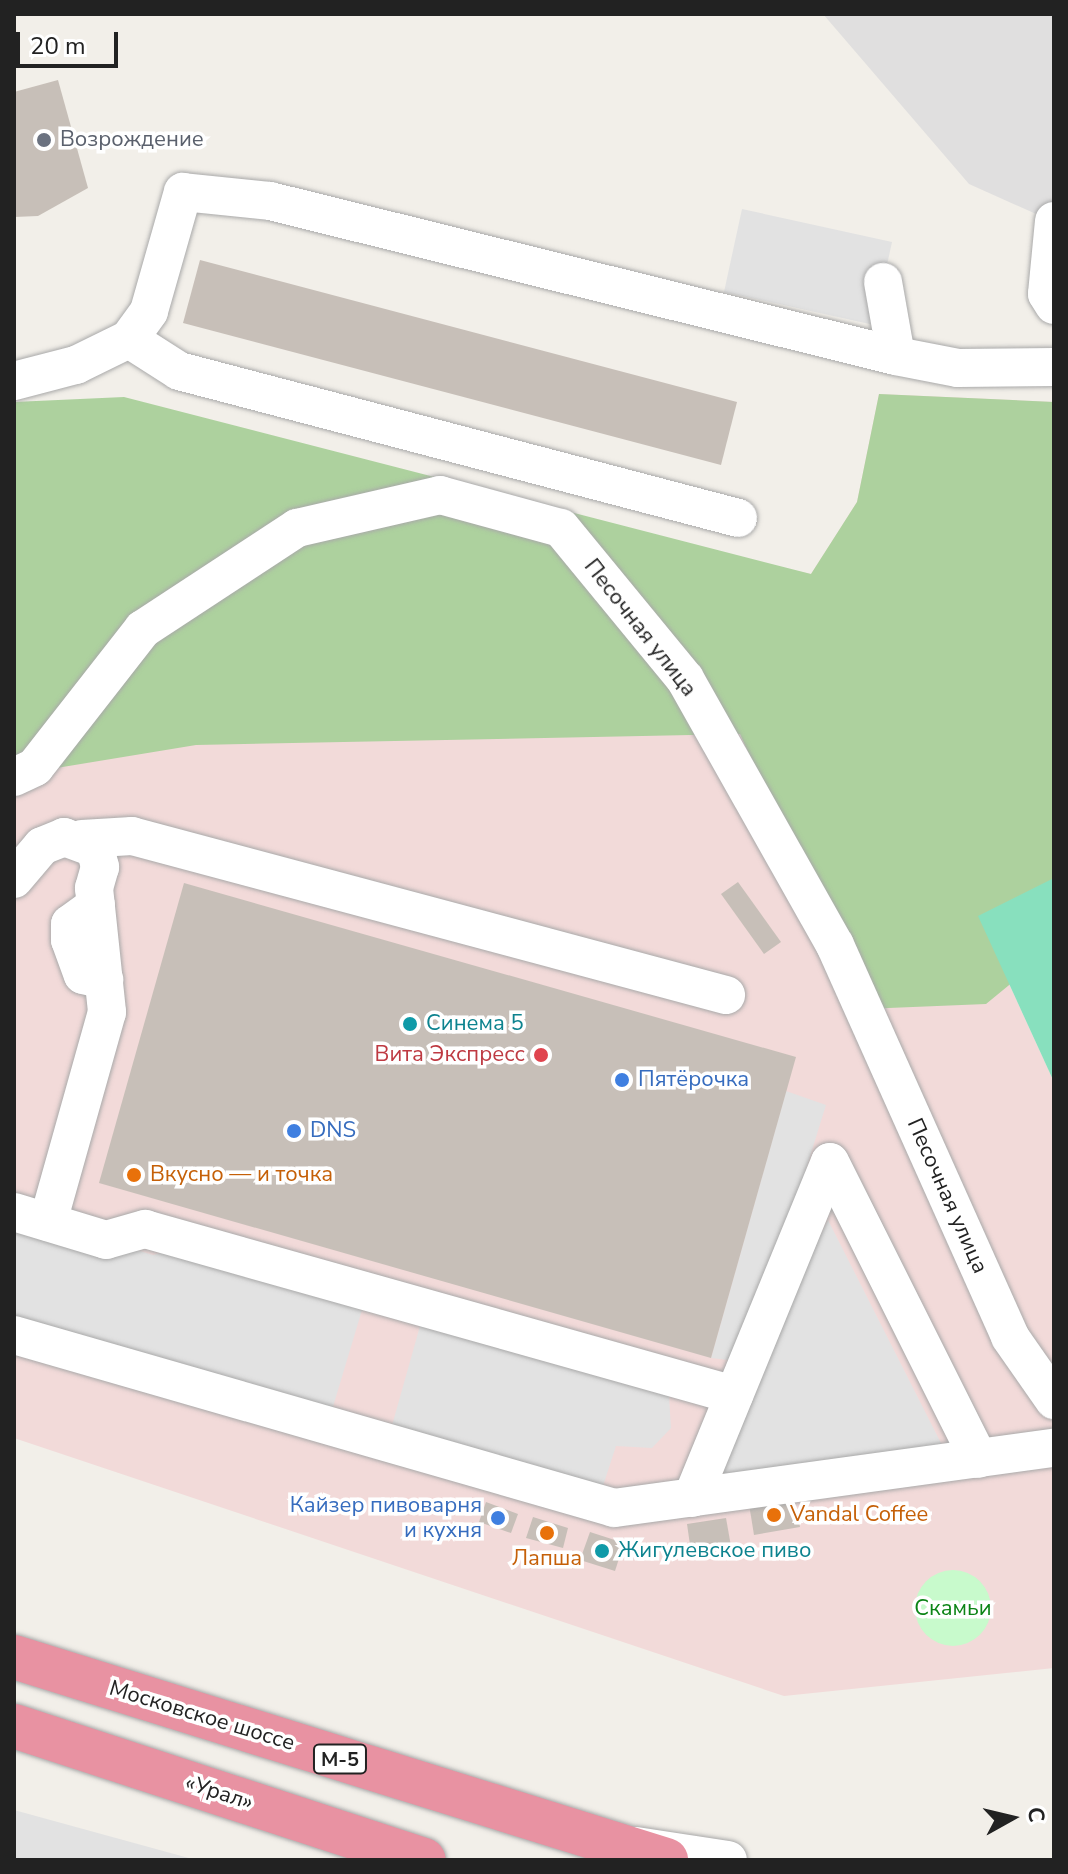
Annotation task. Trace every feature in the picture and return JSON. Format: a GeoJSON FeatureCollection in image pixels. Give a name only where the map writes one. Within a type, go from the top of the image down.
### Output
{"type":"FeatureCollection","features":[{"type":"Feature","properties":{"kind":"highway","name":"Московское шоссе"},"geometry":{"type":"LineString","coordinates":[[14,1657],[666,1860]]}},
{"type":"Feature","properties":{"kind":"highway","name":"«Урал»"},"geometry":{"type":"LineString","coordinates":[[14,1726],[424,1860]]}},
{"type":"Feature","properties":{"kind":"street"},"geometry":{"type":"LineString","coordinates":[[14,381],[76,365],[139,325],[183,192],[270,201],[896,356],[958,368],[1054,367]]}},
{"type":"Feature","properties":{"kind":"street"},"geometry":{"type":"LineString","coordinates":[[1054,221],[1047,294],[1054,305]]}},
{"type":"Feature","properties":{"kind":"street"},"geometry":{"type":"LineString","coordinates":[[883,282],[896,356]]}},
{"type":"Feature","properties":{"kind":"street"},"geometry":{"type":"LineString","coordinates":[[139,325],[179,371],[738,518]]}},
{"type":"Feature","properties":{"kind":"street","name":"Песочная улица"},"geometry":{"type":"LineString","coordinates":[[484,452],[561,528],[685,679],[835,945],[1010,1337],[1054,1400]]}},
{"type":"Feature","properties":{"kind":"street"},"geometry":{"type":"LineString","coordinates":[[14,777],[35,767],[143,629],[297,528],[440,495],[561,528]]}},
{"type":"Feature","properties":{"kind":"street"},"geometry":{"type":"LineString","coordinates":[[14,912],[20,872],[42,846],[64,837],[132,836],[726,995]]}},
{"type":"Feature","properties":{"kind":"street"},"geometry":{"type":"LineString","coordinates":[[82,839],[95,848],[100,867],[96,905],[107,1012],[31,1217],[106,1240],[145,1229],[734,1395]]}},
{"type":"Feature","properties":{"kind":"street"},"geometry":{"type":"LineString","coordinates":[[692,1498],[830,1162],[979,1459]]}},
{"type":"Feature","properties":{"kind":"street"},"geometry":{"type":"LineString","coordinates":[[14,1335],[614,1508],[1054,1448]]}},
{"type":"Feature","properties":{"kind":"street"},"geometry":{"type":"LineString","coordinates":[[600,1841],[728,1860]]}},
{"type":"Feature","properties":{"kind":"shaded area"},"geometry":{"type":"Polygon","coordinates":[[[823,14],[1054,14],[1054,222],[969,184],[823,14]]]}},
{"type":"Feature","properties":{"kind":"shaded area"},"geometry":{"type":"Polygon","coordinates":[[[742,209],[892,242],[874,325],[724,292],[742,209]]]}},
{"type":"Feature","properties":{"kind":"shaded area"},"geometry":{"type":"Polygon","coordinates":[[[879,394],[1054,402],[978,916],[1054,1082],[1054,1668],[784,1696],[14,1438],[14,402],[811,574],[857,502],[879,394]]]}},
{"type":"Feature","properties":{"kind":"shaded area"},"geometry":{"type":"Polygon","coordinates":[[[786,1091],[826,1105],[746,1362],[711,1358],[786,1091]]]}},
{"type":"Feature","properties":{"kind":"shaded area"},"geometry":{"type":"Polygon","coordinates":[[[14,1212],[153,1255],[173,1250],[362,1310],[332,1410],[14,1319],[14,1212]]]}},
{"type":"Feature","properties":{"kind":"shaded area"},"geometry":{"type":"Polygon","coordinates":[[[828,1220],[947,1455],[723,1478],[725,1427],[828,1220]]]}},
{"type":"Feature","properties":{"kind":"shaded area"},"geometry":{"type":"Polygon","coordinates":[[[420,1326],[669,1396],[671,1428],[652,1448],[616,1446],[602,1489],[391,1429],[420,1326]]]}},
{"type":"Feature","properties":{"kind":"shaded area"},"geometry":{"type":"Polygon","coordinates":[[[14,1810],[196,1860],[14,1860],[14,1810]]]}},
{"type":"Feature","properties":{"kind":"green space"},"geometry":{"type":"Polygon","coordinates":[[[879,394],[1054,402],[1054,948],[986,1004],[864,1009],[740,734],[196,745],[14,775],[14,402],[124,397],[811,574],[857,502],[879,394]]]}},
{"type":"Feature","properties":{"kind":"green space"},"geometry":{"type":"Polygon","coordinates":[[[1054,878],[1054,1082],[978,916],[1054,878]]]}},
{"type":"Feature","properties":{"kind":"green space","name":"Скамьи"},"geometry":{"type":"Polygon","coordinates":[[[953,1570],[968,1573],[980,1581],[988,1593],[991,1608],[988,1623],[980,1635],[968,1643],[953,1646],[938,1643],[926,1635],[918,1623],[915,1608],[918,1593],[926,1581],[938,1573],[953,1570]]]}},
{"type":"Feature","properties":{"kind":"building","name":"Возрождение"},"geometry":{"type":"Polygon","coordinates":[[[58,80],[88,188],[38,216],[14,217],[14,92],[58,80]]]}},
{"type":"Feature","properties":{"kind":"building"},"geometry":{"type":"Polygon","coordinates":[[[200,260],[737,402],[721,465],[183,323],[200,260]]]}},
{"type":"Feature","properties":{"kind":"building"},"geometry":{"type":"Polygon","coordinates":[[[738,882],[781,942],[764,954],[721,894],[738,882]]]}},
{"type":"Feature","properties":{"kind":"building"},"geometry":{"type":"Polygon","coordinates":[[[184,883],[796,1057],[711,1358],[99,1183],[184,883]]]}},
{"type":"Feature","properties":{"kind":"building","name":"Vandal Coffee"},"geometry":{"type":"Polygon","coordinates":[[[794,1496],[800,1527],[754,1535],[749,1504],[794,1496]]]}},
{"type":"Feature","properties":{"kind":"building","name":"Кайзер пивоварня и кухня"},"geometry":{"type":"Polygon","coordinates":[[[486,1502],[518,1514],[511,1533],[479,1522],[486,1502]]]}},
{"type":"Feature","properties":{"kind":"building","name":"Лапша"},"geometry":{"type":"Polygon","coordinates":[[[533,1517],[568,1528],[563,1548],[526,1538],[533,1517]]]}},
{"type":"Feature","properties":{"kind":"building"},"geometry":{"type":"Polygon","coordinates":[[[726,1518],[732,1552],[692,1559],[687,1524],[726,1518]]]}},
{"type":"Feature","properties":{"kind":"building","name":"Жигулевское пиво"},"geometry":{"type":"Polygon","coordinates":[[[590,1532],[624,1543],[615,1571],[580,1560],[590,1532]]]}},
{"type":"Feature","properties":{"kind":"place","name":"Возрождение"},"geometry":{"type":"Point","coordinates":[44,140]}},
{"type":"Feature","properties":{"kind":"place","name":"Синема 5"},"geometry":{"type":"Point","coordinates":[410,1024]}},
{"type":"Feature","properties":{"kind":"place","name":"Вита Экспресс"},"geometry":{"type":"Point","coordinates":[541,1055]}},
{"type":"Feature","properties":{"kind":"place","name":"Пятёрочка"},"geometry":{"type":"Point","coordinates":[622,1080]}},
{"type":"Feature","properties":{"kind":"place","name":"DNS"},"geometry":{"type":"Point","coordinates":[294,1131]}},
{"type":"Feature","properties":{"kind":"place","name":"Вкусно — и точка"},"geometry":{"type":"Point","coordinates":[134,1175]}},
{"type":"Feature","properties":{"kind":"place","name":"Vandal Coffee"},"geometry":{"type":"Point","coordinates":[774,1515]}},
{"type":"Feature","properties":{"kind":"place","name":"Кайзер пивоварня и кухня"},"geometry":{"type":"Point","coordinates":[498,1518]}},
{"type":"Feature","properties":{"kind":"place","name":"Лапша"},"geometry":{"type":"Point","coordinates":[547,1533]}},
{"type":"Feature","properties":{"kind":"place","name":"Жигулевское пиво"},"geometry":{"type":"Point","coordinates":[602,1551]}}]}
